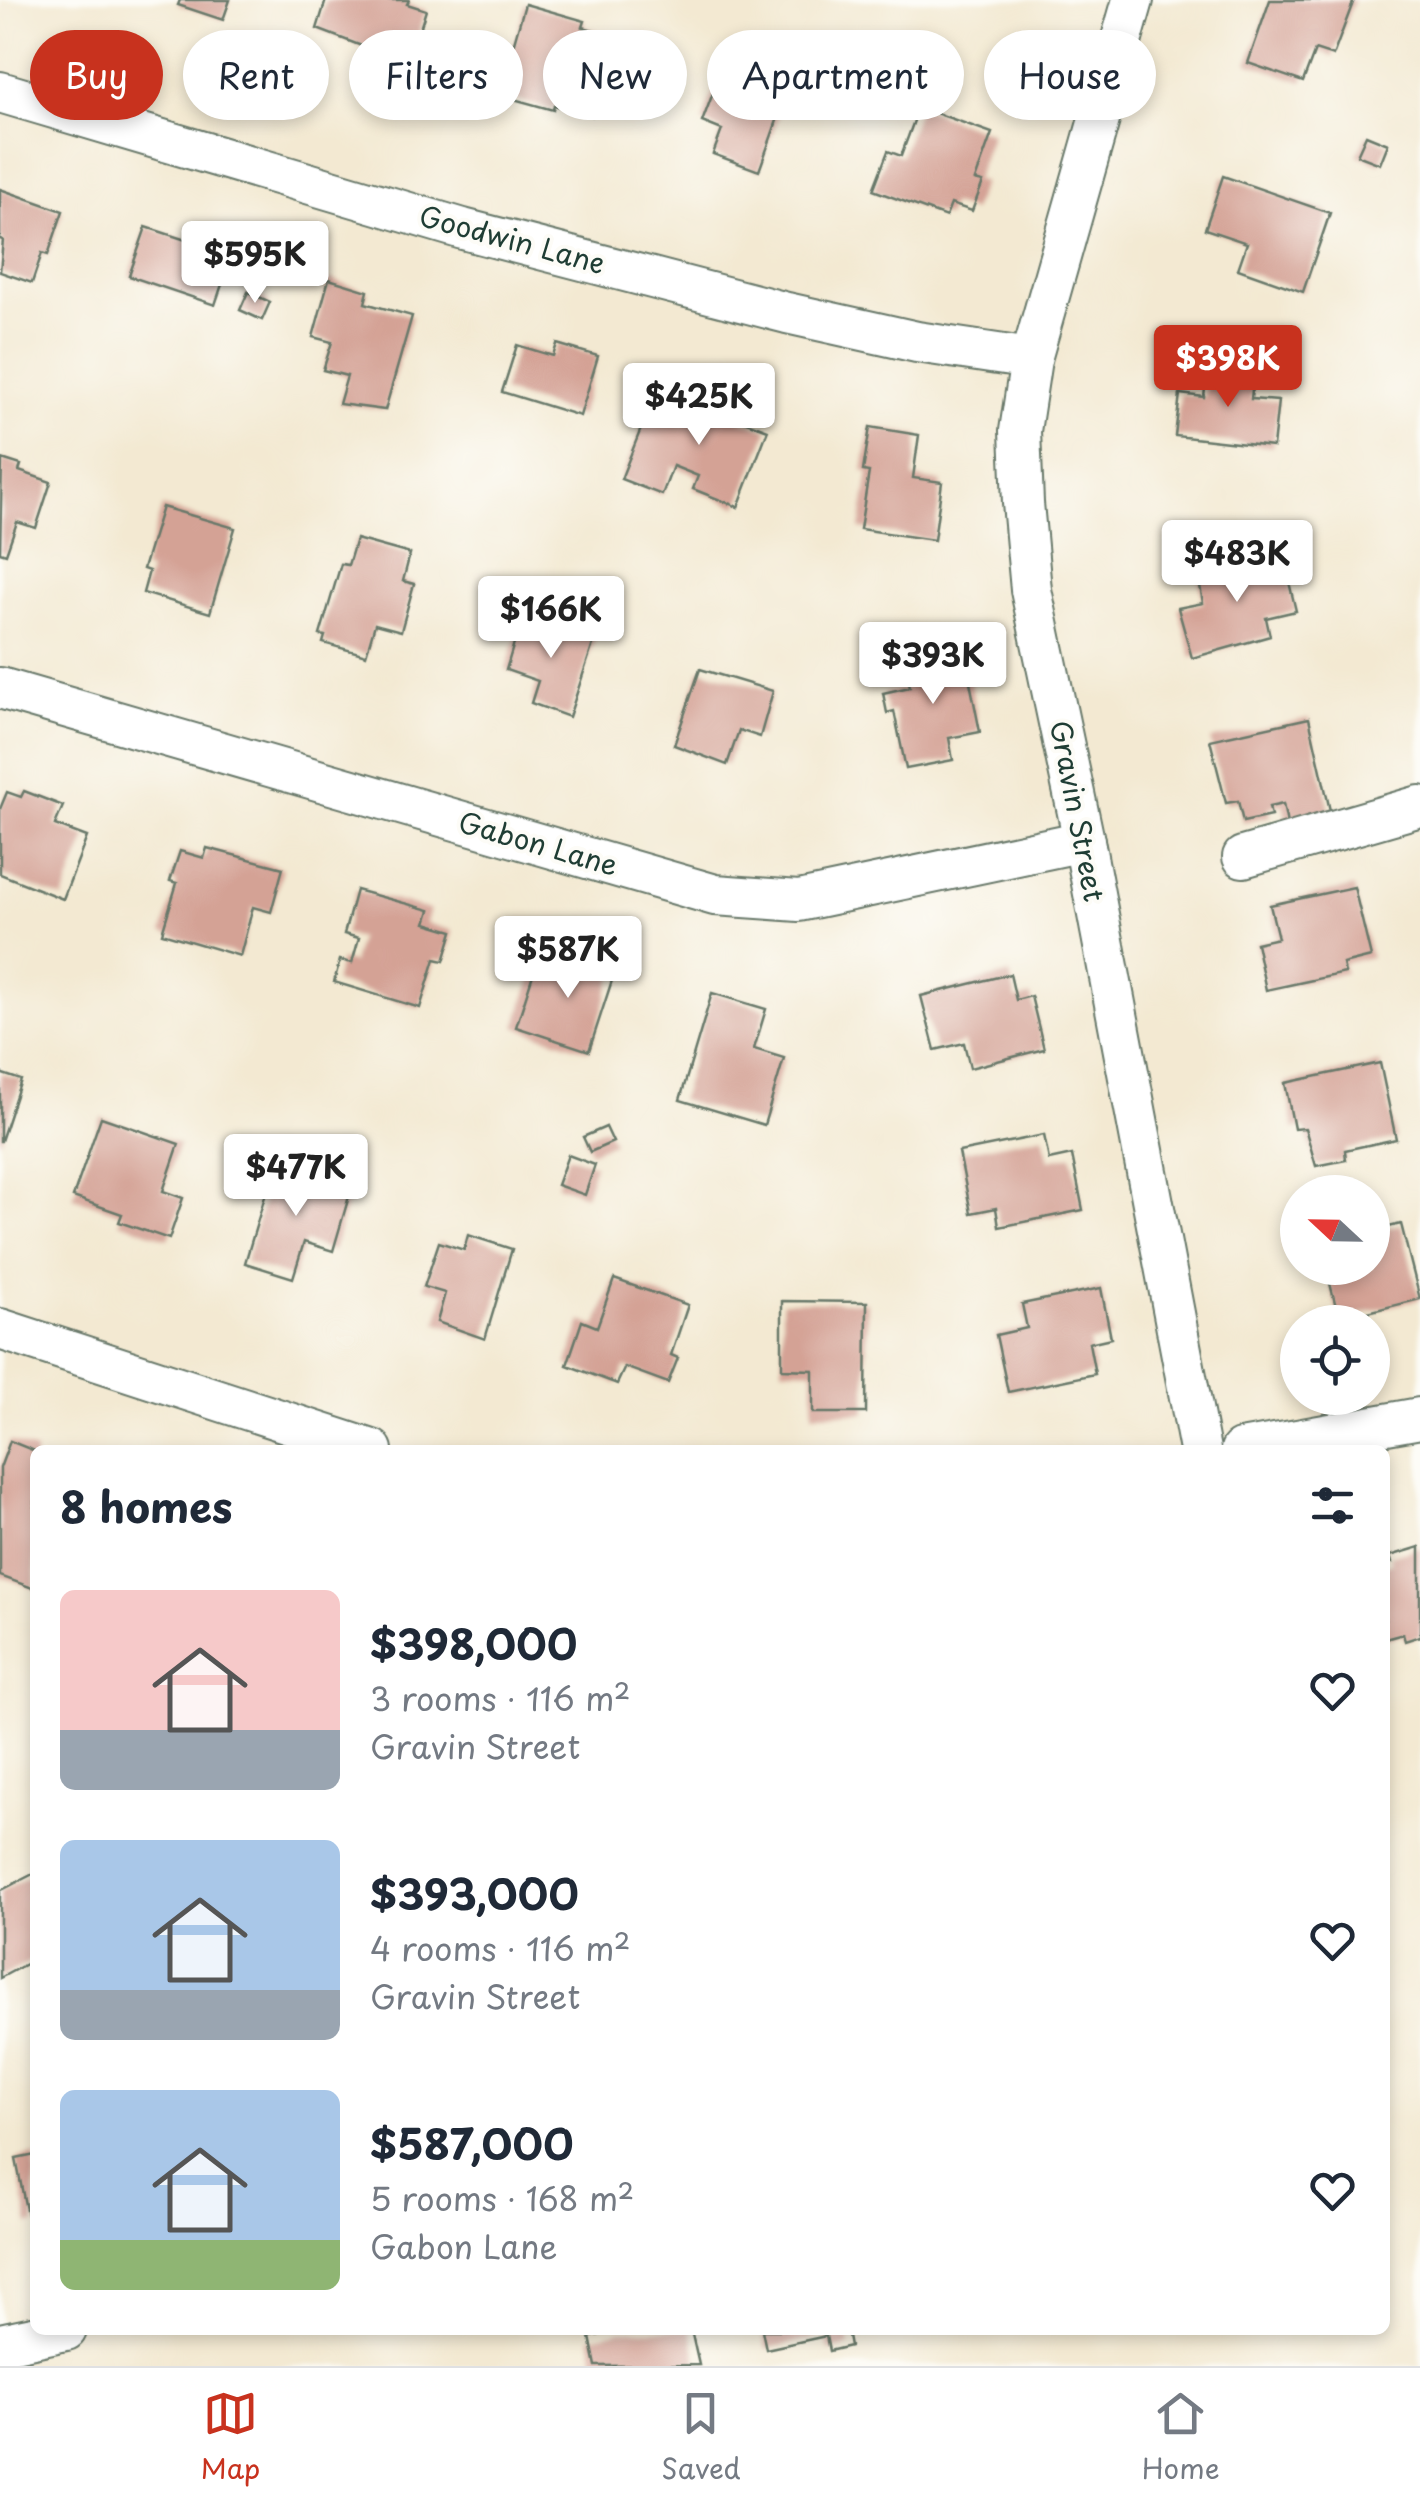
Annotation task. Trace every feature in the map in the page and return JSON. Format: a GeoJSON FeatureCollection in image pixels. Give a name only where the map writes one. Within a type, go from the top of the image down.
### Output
{"type":"FeatureCollection","features":[{"type":"Feature","properties":{"kind":"street","name":"Gravin Street"},"geometry":{"type":"LineString","coordinates":[[1132,0],[1030,359],[1020,431],[1023,503],[1032,590],[1199,1445]]}},
{"type":"Feature","properties":{"kind":"street","name":"Goodwin Lane"},"geometry":{"type":"LineString","coordinates":[[0,92],[463,230],[806,317],[917,342],[1030,359]]}},
{"type":"Feature","properties":{"kind":"street","name":"Gabon Lane"},"geometry":{"type":"LineString","coordinates":[[0,688],[714,895],[799,900],[1084,842]]}},
{"type":"Feature","properties":{"kind":"street"},"geometry":{"type":"LineString","coordinates":[[1242,856],[1420,806]]}},
{"type":"Feature","properties":{"kind":"street"},"geometry":{"type":"LineString","coordinates":[[0,1329],[357,1445]]}},
{"type":"Feature","properties":{"kind":"street"},"geometry":{"type":"LineString","coordinates":[[1270,1445],[1420,1418]]}},
{"type":"Feature","properties":{"kind":"street"},"geometry":{"type":"LineString","coordinates":[[0,2344],[42,2335]]}},
{"type":"Feature","properties":{"kind":"building"},"geometry":{"type":"Polygon","coordinates":[[[180,0],[230,0],[223,20],[178,5],[180,0]]]}},
{"type":"Feature","properties":{"kind":"building"},"geometry":{"type":"Polygon","coordinates":[[[326,0],[409,0],[407,4],[426,10],[420,30],[349,30],[349,41],[329,34],[329,30],[317,29],[326,0]]]}},
{"type":"Feature","properties":{"kind":"building"},"geometry":{"type":"Polygon","coordinates":[[[1270,0],[1354,0],[1333,56],[1315,50],[1303,82],[1248,63],[1270,0]]]}},
{"type":"Feature","properties":{"kind":"building"},"geometry":{"type":"Polygon","coordinates":[[[525,4],[585,21],[583,27],[594,30],[543,30],[543,107],[523,102],[523,30],[518,30],[525,4]]]}},
{"type":"Feature","properties":{"kind":"building"},"geometry":{"type":"Polygon","coordinates":[[[707,109],[707,120],[777,120],[759,171],[713,154],[722,130],[702,122],[707,109]]]}},
{"type":"Feature","properties":{"kind":"building"},"geometry":{"type":"Polygon","coordinates":[[[914,120],[956,120],[992,133],[975,180],[983,182],[972,211],[951,204],[946,217],[873,190],[888,151],[901,156],[914,120]]]}},
{"type":"Feature","properties":{"kind":"building"},"geometry":{"type":"Polygon","coordinates":[[[1366,135],[1388,144],[1380,164],[1357,155],[1366,135]]]}},
{"type":"Feature","properties":{"kind":"building"},"geometry":{"type":"Polygon","coordinates":[[[1223,176],[1330,213],[1303,292],[1238,269],[1247,243],[1205,229],[1223,176]]]}},
{"type":"Feature","properties":{"kind":"building"},"geometry":{"type":"Polygon","coordinates":[[[0,189],[63,211],[48,255],[42,253],[32,283],[0,272],[0,189]]]}},
{"type":"Feature","properties":{"kind":"building"},"geometry":{"type":"Polygon","coordinates":[[[146,227],[232,255],[215,305],[129,276],[146,227]]]}},
{"type":"Feature","properties":{"kind":"building"},"geometry":{"type":"Polygon","coordinates":[[[329,279],[368,291],[365,303],[412,316],[385,410],[339,404],[347,376],[323,370],[332,342],[313,337],[329,279]]]}},
{"type":"Feature","properties":{"kind":"building"},"geometry":{"type":"Polygon","coordinates":[[[248,292],[270,302],[262,320],[240,310],[248,292]]]}},
{"type":"Feature","properties":{"kind":"building"},"geometry":{"type":"Polygon","coordinates":[[[557,344],[598,356],[580,416],[502,392],[517,345],[553,356],[557,344]]]}},
{"type":"Feature","properties":{"kind":"building"},"geometry":{"type":"Polygon","coordinates":[[[1208,364],[1254,369],[1251,399],[1278,401],[1273,447],[1175,436],[1180,394],[1204,397],[1208,364]]]}},
{"type":"Feature","properties":{"kind":"building"},"geometry":{"type":"Polygon","coordinates":[[[702,383],[741,398],[733,417],[768,430],[738,507],[693,489],[698,476],[673,466],[662,495],[621,479],[648,411],[684,425],[702,383]]]}},
{"type":"Feature","properties":{"kind":"building"},"geometry":{"type":"Polygon","coordinates":[[[870,427],[919,435],[913,478],[942,482],[934,540],[860,529],[869,472],[863,471],[870,427]]]}},
{"type":"Feature","properties":{"kind":"building"},"geometry":{"type":"Polygon","coordinates":[[[2,459],[21,465],[19,471],[51,482],[36,528],[17,522],[6,554],[0,552],[2,459]]]}},
{"type":"Feature","properties":{"kind":"building"},"geometry":{"type":"Polygon","coordinates":[[[162,507],[235,528],[210,613],[143,593],[149,571],[143,569],[162,507]]]}},
{"type":"Feature","properties":{"kind":"building"},"geometry":{"type":"Polygon","coordinates":[[[356,539],[410,554],[403,581],[414,584],[401,631],[375,624],[366,655],[323,643],[325,636],[320,635],[341,564],[348,565],[356,539]]]}},
{"type":"Feature","properties":{"kind":"building"},"geometry":{"type":"Polygon","coordinates":[[[1282,553],[1296,611],[1266,618],[1270,636],[1192,658],[1178,608],[1203,603],[1198,574],[1282,553]]]}},
{"type":"Feature","properties":{"kind":"building"},"geometry":{"type":"Polygon","coordinates":[[[523,613],[596,635],[569,717],[531,703],[538,681],[506,670],[523,613]]]}},
{"type":"Feature","properties":{"kind":"building"},"geometry":{"type":"Polygon","coordinates":[[[963,647],[980,732],[949,738],[953,760],[906,769],[894,711],[887,713],[883,693],[910,687],[904,659],[963,647]]]}},
{"type":"Feature","properties":{"kind":"building"},"geometry":{"type":"Polygon","coordinates":[[[700,669],[773,691],[760,737],[739,730],[727,765],[674,745],[700,669]]]}},
{"type":"Feature","properties":{"kind":"building"},"geometry":{"type":"Polygon","coordinates":[[[1309,718],[1331,815],[1287,824],[1283,804],[1269,807],[1271,816],[1243,822],[1238,801],[1226,803],[1210,740],[1309,718]]]}},
{"type":"Feature","properties":{"kind":"building"},"geometry":{"type":"Polygon","coordinates":[[[24,791],[63,806],[55,825],[87,837],[63,899],[0,874],[0,809],[7,792],[21,797],[24,791]]]}},
{"type":"Feature","properties":{"kind":"building"},"geometry":{"type":"Polygon","coordinates":[[[207,848],[283,868],[271,912],[253,907],[240,956],[162,933],[177,883],[170,881],[180,851],[204,858],[207,848]]]}},
{"type":"Feature","properties":{"kind":"building"},"geometry":{"type":"Polygon","coordinates":[[[1354,887],[1371,957],[1343,964],[1345,973],[1266,990],[1256,943],[1278,938],[1270,905],[1354,887]]]}},
{"type":"Feature","properties":{"kind":"building"},"geometry":{"type":"Polygon","coordinates":[[[356,890],[430,910],[426,923],[453,931],[444,961],[435,959],[420,1008],[334,982],[340,960],[352,963],[359,938],[344,934],[356,890]]]}},
{"type":"Feature","properties":{"kind":"building"},"geometry":{"type":"Polygon","coordinates":[[[574,951],[617,965],[589,1051],[516,1027],[536,965],[566,974],[574,951]]]}},
{"type":"Feature","properties":{"kind":"building"},"geometry":{"type":"Polygon","coordinates":[[[1010,974],[1016,1000],[1031,996],[1044,1049],[970,1068],[964,1043],[935,1050],[921,996],[1010,974]]]}},
{"type":"Feature","properties":{"kind":"building"},"geometry":{"type":"Polygon","coordinates":[[[712,993],[766,1009],[754,1049],[784,1058],[764,1125],[680,1100],[712,993]]]}},
{"type":"Feature","properties":{"kind":"building"},"geometry":{"type":"Polygon","coordinates":[[[1380,1063],[1396,1139],[1345,1150],[1346,1160],[1316,1166],[1305,1128],[1294,1129],[1285,1083],[1380,1063]]]}},
{"type":"Feature","properties":{"kind":"building"},"geometry":{"type":"Polygon","coordinates":[[[0,1073],[21,1080],[1,1141],[0,1141],[0,1073]]]}},
{"type":"Feature","properties":{"kind":"building"},"geometry":{"type":"Polygon","coordinates":[[[101,1117],[179,1144],[163,1191],[183,1198],[169,1239],[119,1222],[122,1214],[73,1197],[101,1117]]]}},
{"type":"Feature","properties":{"kind":"building"},"geometry":{"type":"Polygon","coordinates":[[[606,1127],[613,1142],[590,1152],[583,1137],[606,1127]]]}},
{"type":"Feature","properties":{"kind":"building"},"geometry":{"type":"Polygon","coordinates":[[[1044,1135],[1049,1160],[1072,1155],[1083,1210],[999,1227],[996,1208],[971,1213],[959,1152],[1044,1135]]]}},
{"type":"Feature","properties":{"kind":"building"},"geometry":{"type":"Polygon","coordinates":[[[568,1155],[595,1165],[585,1195],[557,1185],[568,1155]]]}},
{"type":"Feature","properties":{"kind":"building"},"geometry":{"type":"Polygon","coordinates":[[[275,1163],[352,1186],[333,1251],[304,1242],[293,1278],[245,1263],[275,1163]]]}},
{"type":"Feature","properties":{"kind":"building"},"geometry":{"type":"Polygon","coordinates":[[[1401,1224],[1420,1299],[1390,1306],[1336,1305],[1330,1285],[1390,1285],[1390,1227],[1401,1224]]]}},
{"type":"Feature","properties":{"kind":"building"},"geometry":{"type":"Polygon","coordinates":[[[468,1235],[512,1249],[485,1339],[437,1322],[445,1293],[424,1287],[439,1242],[464,1250],[468,1235]]]}},
{"type":"Feature","properties":{"kind":"building"},"geometry":{"type":"Polygon","coordinates":[[[614,1279],[688,1305],[671,1355],[678,1358],[668,1383],[625,1367],[617,1384],[567,1365],[582,1321],[597,1327],[614,1279]]]}},
{"type":"Feature","properties":{"kind":"building"},"geometry":{"type":"Polygon","coordinates":[[[1101,1288],[1111,1338],[1089,1343],[1095,1374],[1008,1392],[996,1335],[1027,1328],[1022,1304],[1101,1288]]]}},
{"type":"Feature","properties":{"kind":"building"},"geometry":{"type":"Polygon","coordinates":[[[782,1301],[867,1302],[866,1413],[813,1413],[813,1370],[782,1369],[782,1301]]]}},
{"type":"Feature","properties":{"kind":"building"},"geometry":{"type":"Polygon","coordinates":[[[10,1441],[30,1449],[30,1587],[0,1576],[0,1468],[10,1441]]]}},
{"type":"Feature","properties":{"kind":"building"},"geometry":{"type":"Polygon","coordinates":[[[1420,1547],[1420,1636],[1405,1641],[1403,1634],[1390,1638],[1390,1556],[1420,1547]]]}},
{"type":"Feature","properties":{"kind":"building"},"geometry":{"type":"Polygon","coordinates":[[[30,1876],[30,1962],[0,1978],[0,1891],[30,1876]]]}},
{"type":"Feature","properties":{"kind":"building"},"geometry":{"type":"Polygon","coordinates":[[[30,2156],[30,2225],[29,2225],[16,2159],[30,2156]]]}},
{"type":"Feature","properties":{"kind":"building"},"geometry":{"type":"Polygon","coordinates":[[[692,2335],[699,2365],[596,2366],[590,2337],[692,2335]]]}},
{"type":"Feature","properties":{"kind":"building"},"geometry":{"type":"Polygon","coordinates":[[[763,2335],[848,2335],[850,2346],[829,2351],[826,2336],[766,2349],[763,2335]]]}}]}
